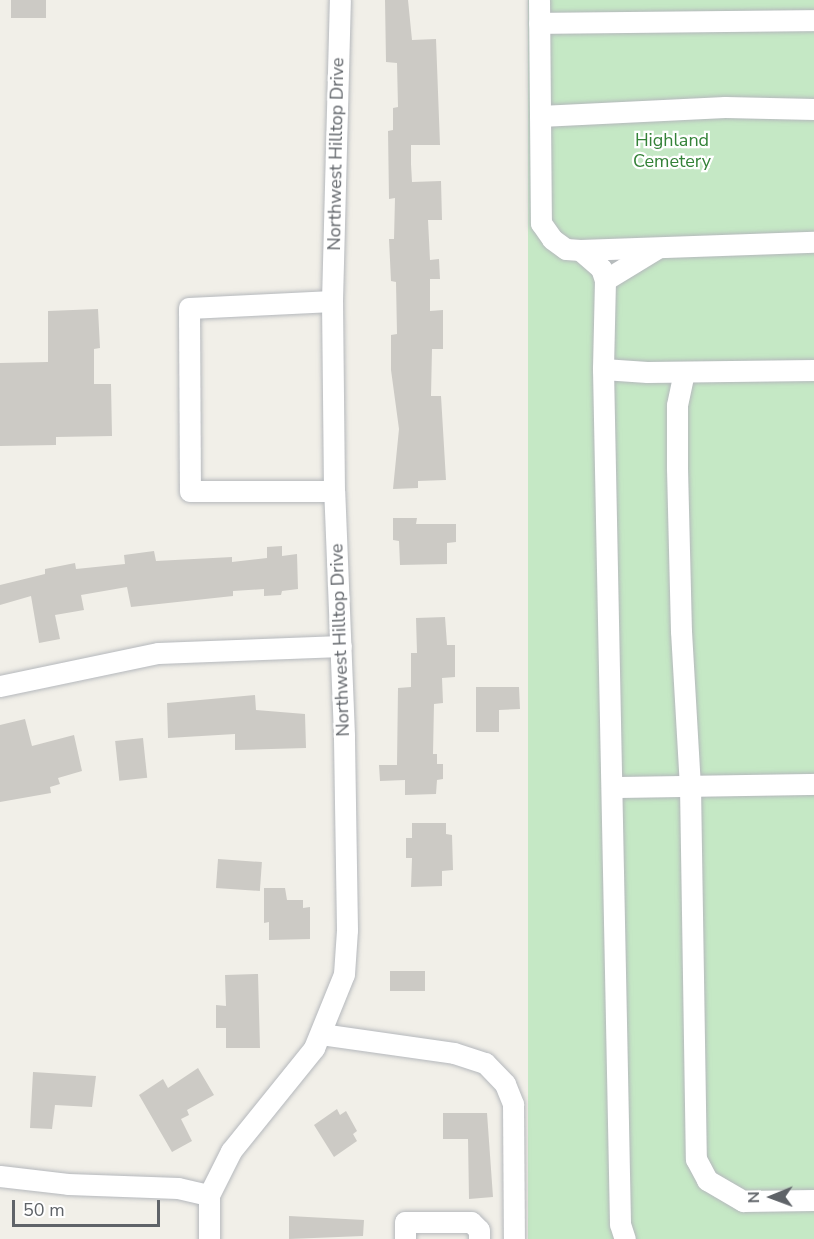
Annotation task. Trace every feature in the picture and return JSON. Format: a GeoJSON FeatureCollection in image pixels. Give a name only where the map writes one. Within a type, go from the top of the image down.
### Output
{"type":"FeatureCollection","features":[{"type":"Feature","properties":{"kind":"street","name":"Northwest Hilltop Drive"},"geometry":{"type":"LineString","coordinates":[[209,1239],[209,1195],[231,1151],[314,1048],[344,974],[347,930],[341,646],[334,491],[332,301],[340,0]]}},
{"type":"Feature","properties":{"kind":"street"},"geometry":{"type":"LineString","coordinates":[[539,0],[541,223],[552,239],[567,249],[814,242]]}},
{"type":"Feature","properties":{"kind":"street"},"geometry":{"type":"LineString","coordinates":[[539,23],[814,20]]}},
{"type":"Feature","properties":{"kind":"street"},"geometry":{"type":"LineString","coordinates":[[540,116],[725,107],[814,110]]}},
{"type":"Feature","properties":{"kind":"street"},"geometry":{"type":"LineString","coordinates":[[605,280],[640,256],[662,247]]}},
{"type":"Feature","properties":{"kind":"street"},"geometry":{"type":"LineString","coordinates":[[580,249],[601,268],[605,280],[603,369],[620,1224],[626,1239]]}},
{"type":"Feature","properties":{"kind":"street"},"geometry":{"type":"LineString","coordinates":[[332,301],[189,308],[190,491],[334,491]]}},
{"type":"Feature","properties":{"kind":"street"},"geometry":{"type":"LineString","coordinates":[[603,369],[684,372],[814,370]]}},
{"type":"Feature","properties":{"kind":"street"},"geometry":{"type":"LineString","coordinates":[[684,372],[677,405],[677,468],[681,631],[690,786],[696,1159],[707,1180],[743,1201],[814,1200]]}},
{"type":"Feature","properties":{"kind":"street"},"geometry":{"type":"LineString","coordinates":[[0,686],[158,653],[341,646]]}},
{"type":"Feature","properties":{"kind":"street"},"geometry":{"type":"LineString","coordinates":[[613,787],[814,784]]}},
{"type":"Feature","properties":{"kind":"street"},"geometry":{"type":"LineString","coordinates":[[321,1034],[453,1053],[485,1063],[505,1084],[513,1104],[514,1234],[479,1235],[471,1222],[405,1222],[405,1239]]}},
{"type":"Feature","properties":{"kind":"street"},"geometry":{"type":"LineString","coordinates":[[0,1176],[68,1184],[178,1188],[209,1195]]}},
{"type":"Feature","properties":{"kind":"green space","name":"Highland Cemetery"},"geometry":{"type":"Polygon","coordinates":[[[528,0],[814,0],[814,1239],[528,1239],[528,0]]]}},
{"type":"Feature","properties":{"kind":"building"},"geometry":{"type":"Polygon","coordinates":[[[11,0],[46,0],[46,18],[11,18],[11,0]]]}},
{"type":"Feature","properties":{"kind":"building"},"geometry":{"type":"Polygon","coordinates":[[[385,0],[408,0],[412,40],[436,39],[440,145],[411,145],[411,164],[412,182],[441,181],[442,220],[428,220],[430,260],[439,259],[440,279],[430,279],[430,311],[443,310],[443,349],[432,349],[431,396],[441,396],[446,480],[418,481],[418,488],[393,489],[399,429],[391,370],[391,335],[397,334],[396,282],[391,281],[389,239],[394,239],[395,198],[389,199],[388,131],[393,130],[393,108],[398,107],[397,63],[386,62],[385,0]]]}},
{"type":"Feature","properties":{"kind":"building"},"geometry":{"type":"Polygon","coordinates":[[[98,309],[100,348],[94,349],[94,384],[111,384],[112,436],[56,437],[56,445],[0,446],[0,363],[48,362],[48,311],[98,309]]]}},
{"type":"Feature","properties":{"kind":"building"},"geometry":{"type":"Polygon","coordinates":[[[393,518],[417,518],[416,524],[456,524],[456,542],[447,543],[447,564],[400,565],[399,541],[393,540],[393,518]]]}},
{"type":"Feature","properties":{"kind":"building"},"geometry":{"type":"Polygon","coordinates":[[[282,546],[282,556],[297,554],[298,589],[282,591],[281,595],[264,596],[264,589],[233,591],[233,596],[131,607],[127,587],[81,595],[84,610],[55,615],[60,639],[39,643],[31,596],[0,605],[0,585],[45,574],[45,569],[75,563],[76,569],[125,564],[124,555],[154,551],[156,561],[232,557],[232,562],[267,558],[267,547],[282,546]]]}},
{"type":"Feature","properties":{"kind":"building"},"geometry":{"type":"Polygon","coordinates":[[[445,617],[447,645],[455,645],[455,677],[442,678],[443,703],[434,704],[433,754],[437,754],[437,764],[443,764],[443,779],[437,780],[436,794],[405,795],[405,780],[380,781],[379,765],[397,765],[398,688],[411,687],[411,653],[417,653],[416,618],[445,617]]]}},
{"type":"Feature","properties":{"kind":"building"},"geometry":{"type":"Polygon","coordinates":[[[476,687],[519,687],[520,709],[499,710],[499,732],[476,732],[476,687]]]}},
{"type":"Feature","properties":{"kind":"building"},"geometry":{"type":"Polygon","coordinates":[[[255,695],[256,710],[305,714],[306,748],[235,750],[235,734],[168,738],[167,703],[255,695]]]}},
{"type":"Feature","properties":{"kind":"building"},"geometry":{"type":"Polygon","coordinates":[[[25,719],[32,746],[74,735],[82,771],[58,778],[60,784],[50,787],[51,793],[0,802],[0,725],[25,719]]]}},
{"type":"Feature","properties":{"kind":"building"},"geometry":{"type":"Polygon","coordinates":[[[143,738],[147,778],[119,781],[115,741],[143,738]]]}},
{"type":"Feature","properties":{"kind":"building"},"geometry":{"type":"Polygon","coordinates":[[[412,823],[446,823],[446,834],[452,835],[453,870],[442,871],[442,886],[411,887],[412,858],[406,858],[406,838],[412,838],[412,823]]]}},
{"type":"Feature","properties":{"kind":"building"},"geometry":{"type":"Polygon","coordinates":[[[218,859],[262,862],[260,891],[216,888],[218,859]]]}},
{"type":"Feature","properties":{"kind":"building"},"geometry":{"type":"Polygon","coordinates":[[[264,888],[285,888],[287,900],[303,900],[303,908],[310,907],[310,939],[269,940],[269,922],[264,923],[264,888]]]}},
{"type":"Feature","properties":{"kind":"building"},"geometry":{"type":"Polygon","coordinates":[[[390,971],[425,971],[425,991],[390,991],[390,971]]]}},
{"type":"Feature","properties":{"kind":"building"},"geometry":{"type":"Polygon","coordinates":[[[258,974],[260,1048],[226,1048],[226,1028],[216,1028],[216,1005],[226,1006],[225,975],[258,974]]]}},
{"type":"Feature","properties":{"kind":"building"},"geometry":{"type":"Polygon","coordinates":[[[198,1068],[214,1095],[187,1110],[189,1115],[181,1119],[192,1141],[172,1152],[139,1095],[163,1079],[168,1088],[198,1068]]]}},
{"type":"Feature","properties":{"kind":"building"},"geometry":{"type":"Polygon","coordinates":[[[33,1072],[96,1076],[92,1107],[55,1105],[52,1129],[30,1128],[33,1072]]]}},
{"type":"Feature","properties":{"kind":"building"},"geometry":{"type":"Polygon","coordinates":[[[337,1109],[340,1115],[346,1111],[357,1131],[353,1134],[357,1141],[334,1157],[314,1125],[337,1109]]]}},
{"type":"Feature","properties":{"kind":"building"},"geometry":{"type":"Polygon","coordinates":[[[443,1113],[487,1113],[493,1197],[469,1199],[468,1139],[443,1139],[443,1113]]]}},
{"type":"Feature","properties":{"kind":"building"},"geometry":{"type":"Polygon","coordinates":[[[289,1216],[364,1220],[363,1236],[289,1239],[289,1216]]]}}]}
